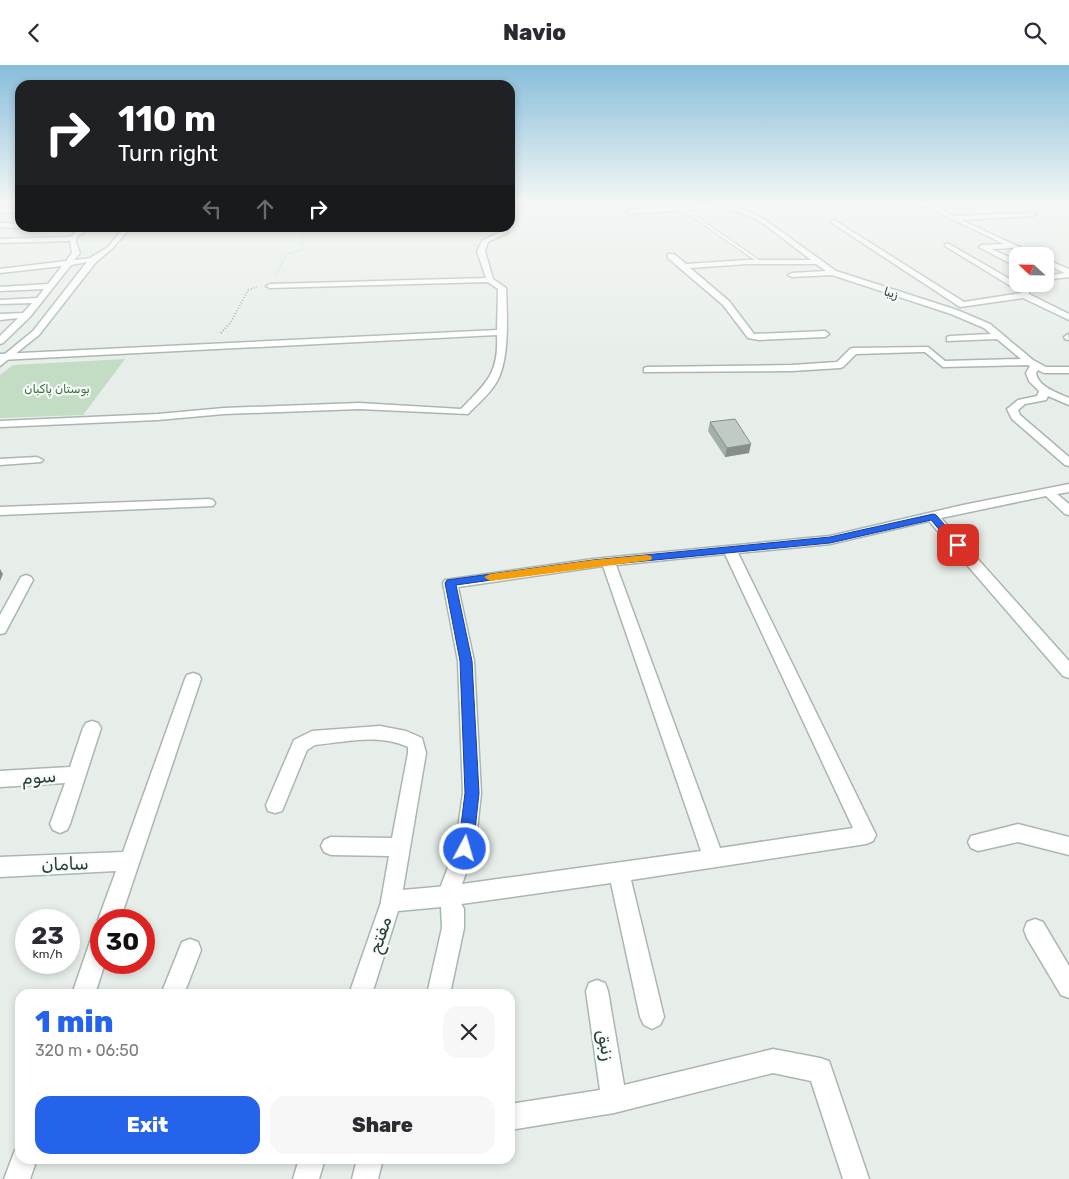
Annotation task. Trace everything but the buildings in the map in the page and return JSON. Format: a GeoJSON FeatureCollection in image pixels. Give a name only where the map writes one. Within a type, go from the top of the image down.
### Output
{"type":"FeatureCollection","features":[{"type":"Feature","properties":{"kind":"street"},"geometry":{"type":"LineString","coordinates":[[0,341],[27,315],[74,255]]}},
{"type":"Feature","properties":{"kind":"street"},"geometry":{"type":"LineString","coordinates":[[0,363],[4,356],[36,333],[94,260],[101,255]]}},
{"type":"Feature","properties":{"kind":"street"},"geometry":{"type":"LineString","coordinates":[[482,255],[490,280]]}},
{"type":"Feature","properties":{"kind":"street","name":"زیبا"},"geometry":{"type":"LineString","coordinates":[[808,255],[834,273],[954,312],[987,326],[1033,364],[1044,370],[1069,370]]}},
{"type":"Feature","properties":{"kind":"street","name":"زیبا"},"geometry":{"type":"LineString","coordinates":[[885,255],[963,305],[1024,295]]}},
{"type":"Feature","properties":{"kind":"street"},"geometry":{"type":"LineString","coordinates":[[965,255],[1009,280]]}},
{"type":"Feature","properties":{"kind":"street"},"geometry":{"type":"LineString","coordinates":[[671,256],[726,303],[751,336],[825,334]]}},
{"type":"Feature","properties":{"kind":"street"},"geometry":{"type":"LineString","coordinates":[[22,269],[26,260]]}},
{"type":"Feature","properties":{"kind":"street"},"geometry":{"type":"LineString","coordinates":[[0,281],[4,271],[94,260]]}},
{"type":"Feature","properties":{"kind":"street"},"geometry":{"type":"LineString","coordinates":[[684,266],[816,261]]}},
{"type":"Feature","properties":{"kind":"street"},"geometry":{"type":"LineString","coordinates":[[1054,266],[1069,273]]}},
{"type":"Feature","properties":{"kind":"street"},"geometry":{"type":"LineString","coordinates":[[792,275],[834,273]]}},
{"type":"Feature","properties":{"kind":"street"},"geometry":{"type":"LineString","coordinates":[[1054,276],[1069,273]]}},
{"type":"Feature","properties":{"kind":"street"},"geometry":{"type":"LineString","coordinates":[[0,424],[158,417],[233,411],[358,407],[464,412],[488,388],[499,367],[502,345],[502,288],[490,280],[270,285]]}},
{"type":"Feature","properties":{"kind":"street"},"geometry":{"type":"LineString","coordinates":[[0,289],[49,286]]}},
{"type":"Feature","properties":{"kind":"street"},"geometry":{"type":"LineString","coordinates":[[1024,295],[1069,317]]}},
{"type":"Feature","properties":{"kind":"street"},"geometry":{"type":"LineString","coordinates":[[7,300],[38,300]]}},
{"type":"Feature","properties":{"kind":"street"},"geometry":{"type":"LineString","coordinates":[[0,317],[27,315]]}},
{"type":"Feature","properties":{"kind":"street"},"geometry":{"type":"LineString","coordinates":[[0,331],[12,331]]}},
{"type":"Feature","properties":{"kind":"street"},"geometry":{"type":"LineString","coordinates":[[4,356],[501,332]]}},
{"type":"Feature","properties":{"kind":"street"},"geometry":{"type":"LineString","coordinates":[[950,339],[999,336]]}},
{"type":"Feature","properties":{"kind":"street"},"geometry":{"type":"LineString","coordinates":[[647,370],[792,368],[840,365],[853,351],[920,349],[928,350],[943,364],[1033,364],[1032,379],[1044,390],[1069,402]]}},
{"type":"Feature","properties":{"kind":"street"},"geometry":{"type":"LineString","coordinates":[[1044,390],[1042,397],[1022,402],[1012,409],[1016,417],[1069,463]]}},
{"type":"Feature","properties":{"kind":"street"},"geometry":{"type":"LineString","coordinates":[[0,463],[36,461]]}},
{"type":"Feature","properties":{"kind":"street"},"geometry":{"type":"LineString","coordinates":[[439,989],[453,928],[453,909],[447,896],[465,849],[472,793],[466,661],[450,583],[608,562],[830,540],[1069,488]]}},
{"type":"Feature","properties":{"kind":"street"},"geometry":{"type":"LineString","coordinates":[[1048,492],[1069,511]]}},
{"type":"Feature","properties":{"kind":"street"},"geometry":{"type":"LineString","coordinates":[[0,511],[209,503]]}},
{"type":"Feature","properties":{"kind":"street"},"geometry":{"type":"LineString","coordinates":[[933,517],[1069,672]]}},
{"type":"Feature","properties":{"kind":"street","name":"مفتح"},"geometry":{"type":"LineString","coordinates":[[362,989],[391,901],[447,896],[866,835],[730,551]]}},
{"type":"Feature","properties":{"kind":"street"},"geometry":{"type":"LineString","coordinates":[[608,562],[714,858]]}},
{"type":"Feature","properties":{"kind":"street"},"geometry":{"type":"LineString","coordinates":[[0,629],[26,580]]}},
{"type":"Feature","properties":{"kind":"street"},"geometry":{"type":"LineString","coordinates":[[113,909],[193,679]]}},
{"type":"Feature","properties":{"kind":"street"},"geometry":{"type":"LineString","coordinates":[[60,824],[92,728]]}},
{"type":"Feature","properties":{"kind":"street"},"geometry":{"type":"LineString","coordinates":[[275,805],[300,745],[305,741],[312,738],[391,734],[407,737],[416,743],[417,753],[391,901]]}},
{"type":"Feature","properties":{"kind":"street","name":"سوم"},"geometry":{"type":"LineString","coordinates":[[0,779],[77,774]]}},
{"type":"Feature","properties":{"kind":"street"},"geometry":{"type":"LineString","coordinates":[[978,842],[1018,833],[1069,846]]}},
{"type":"Feature","properties":{"kind":"street"},"geometry":{"type":"LineString","coordinates":[[331,846],[400,847]]}},
{"type":"Feature","properties":{"kind":"street","name":"سامان"},"geometry":{"type":"LineString","coordinates":[[0,867],[129,861]]}},
{"type":"Feature","properties":{"kind":"street"},"geometry":{"type":"LineString","coordinates":[[619,872],[652,1017]]}},
{"type":"Feature","properties":{"kind":"street"},"geometry":{"type":"LineString","coordinates":[[1035,930],[1069,987]]}},
{"type":"Feature","properties":{"kind":"street"},"geometry":{"type":"LineString","coordinates":[[174,989],[190,950]]}},
{"type":"Feature","properties":{"kind":"street"},"geometry":{"type":"LineString","coordinates":[[85,989],[90,973]]}},
{"type":"Feature","properties":{"kind":"street","name":"زنبق"},"geometry":{"type":"LineString","coordinates":[[597,991],[614,1100]]}},
{"type":"Feature","properties":{"kind":"street"},"geometry":{"type":"LineString","coordinates":[[515,1116],[614,1100],[773,1061],[820,1069],[856,1179]]}},
{"type":"Feature","properties":{"kind":"street"},"geometry":{"type":"LineString","coordinates":[[17,1179],[22,1164]]}},
{"type":"Feature","properties":{"kind":"street"},"geometry":{"type":"LineString","coordinates":[[306,1179],[310,1164]]}},
{"type":"Feature","properties":{"kind":"street"},"geometry":{"type":"LineString","coordinates":[[365,1179],[369,1164]]}},
{"type":"Feature","properties":{"kind":"lane"},"geometry":{"type":"LineString","coordinates":[[750,255],[760,262]]}},
{"type":"Feature","properties":{"kind":"green space","name":"بوستان پاکبان"},"geometry":{"type":"Polygon","coordinates":[[[125,359],[83,415],[0,418],[0,375],[13,365],[125,359]]]}},
{"type":"Feature","properties":{"kind":"slow traffic"},"geometry":{"type":"LineString","coordinates":[[490,577],[593,563],[647,558]]}},
{"type":"Feature","properties":{"kind":"route"},"geometry":{"type":"LineString","coordinates":[[465,849],[472,793],[466,661],[450,583],[593,563],[830,540],[933,517],[958,545]]}}]}
